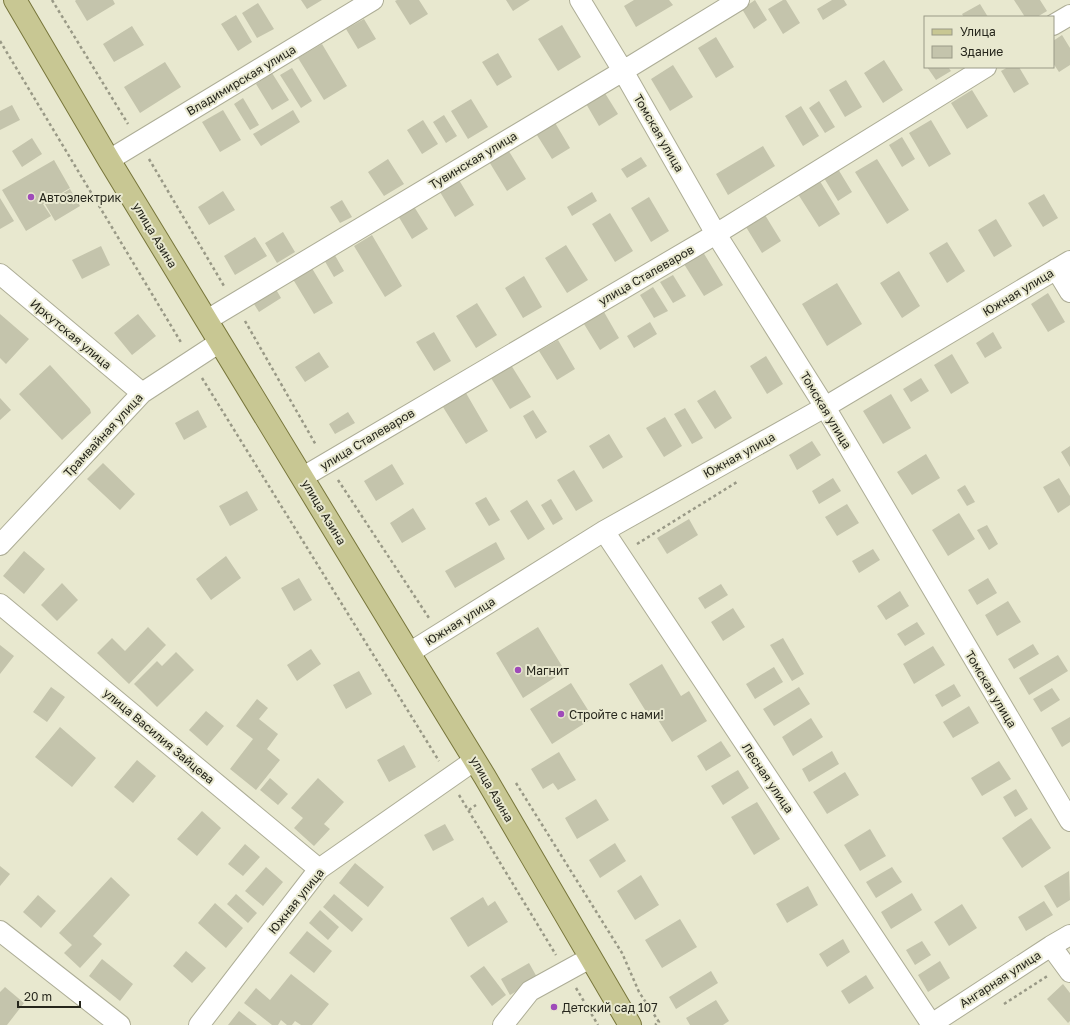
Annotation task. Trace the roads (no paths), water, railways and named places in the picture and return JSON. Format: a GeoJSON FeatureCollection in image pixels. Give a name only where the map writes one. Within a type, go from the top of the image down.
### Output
{"type":"FeatureCollection","features":[{"type":"Feature","properties":{"kind":"main road","name":"улица Азина"},"geometry":{"type":"LineString","coordinates":[[15,0],[109,160],[475,760],[630,1025]]}},
{"type":"Feature","properties":{"kind":"street","name":"Владимирская улица"},"geometry":{"type":"LineString","coordinates":[[109,160],[373,0]]}},
{"type":"Feature","properties":{"kind":"street","name":"Томская улица"},"geometry":{"type":"LineString","coordinates":[[580,0],[623,71],[716,234],[825,407],[1070,821]]}},
{"type":"Feature","properties":{"kind":"street","name":"Тувинская улица"},"geometry":{"type":"LineString","coordinates":[[207,320],[739,0]]}},
{"type":"Feature","properties":{"kind":"street"},"geometry":{"type":"LineString","coordinates":[[1054,24],[1070,15]]}},
{"type":"Feature","properties":{"kind":"street","name":"улица Сталеваров"},"geometry":{"type":"LineString","coordinates":[[303,477],[716,234],[984,68]]}},
{"type":"Feature","properties":{"kind":"street"},"geometry":{"type":"LineString","coordinates":[[1063,265],[1070,292]]}},
{"type":"Feature","properties":{"kind":"street","name":"Южная улица"},"geometry":{"type":"LineString","coordinates":[[409,652],[604,531],[825,407],[1063,265]]}},
{"type":"Feature","properties":{"kind":"street","name":"Иркутская улица"},"geometry":{"type":"LineString","coordinates":[[0,274],[142,393]]}},
{"type":"Feature","properties":{"kind":"street","name":"Трамвайная улица"},"geometry":{"type":"LineString","coordinates":[[0,545],[142,393],[220,342]]}},
{"type":"Feature","properties":{"kind":"street","name":"Лесная улица"},"geometry":{"type":"LineString","coordinates":[[604,531],[931,1025]]}},
{"type":"Feature","properties":{"kind":"street","name":"улица Василия Зайцева"},"geometry":{"type":"LineString","coordinates":[[0,604],[319,869]]}},
{"type":"Feature","properties":{"kind":"street","name":"Южная улица"},"geometry":{"type":"LineString","coordinates":[[199,1025],[319,869],[475,760]]}},
{"type":"Feature","properties":{"kind":"street"},"geometry":{"type":"LineString","coordinates":[[0,931],[120,1025]]}},
{"type":"Feature","properties":{"kind":"street","name":"Ангарная улица"},"geometry":{"type":"LineString","coordinates":[[931,1025],[1070,935]]}},
{"type":"Feature","properties":{"kind":"street"},"geometry":{"type":"LineString","coordinates":[[1052,946],[1069,970]]}},
{"type":"Feature","properties":{"kind":"street"},"geometry":{"type":"LineString","coordinates":[[503,1025],[530,991],[590,958]]}},
{"type":"Feature","properties":{"kind":"place","name":"Автоэлектрик"},"geometry":{"type":"Point","coordinates":[31,197]}},
{"type":"Feature","properties":{"kind":"place","name":"Магнит"},"geometry":{"type":"Point","coordinates":[518,670]}},
{"type":"Feature","properties":{"kind":"place","name":"Стройте с нами!"},"geometry":{"type":"Point","coordinates":[561,714]}},
{"type":"Feature","properties":{"kind":"place","name":"Детский сад 107"},"geometry":{"type":"Point","coordinates":[554,1007]}}]}
